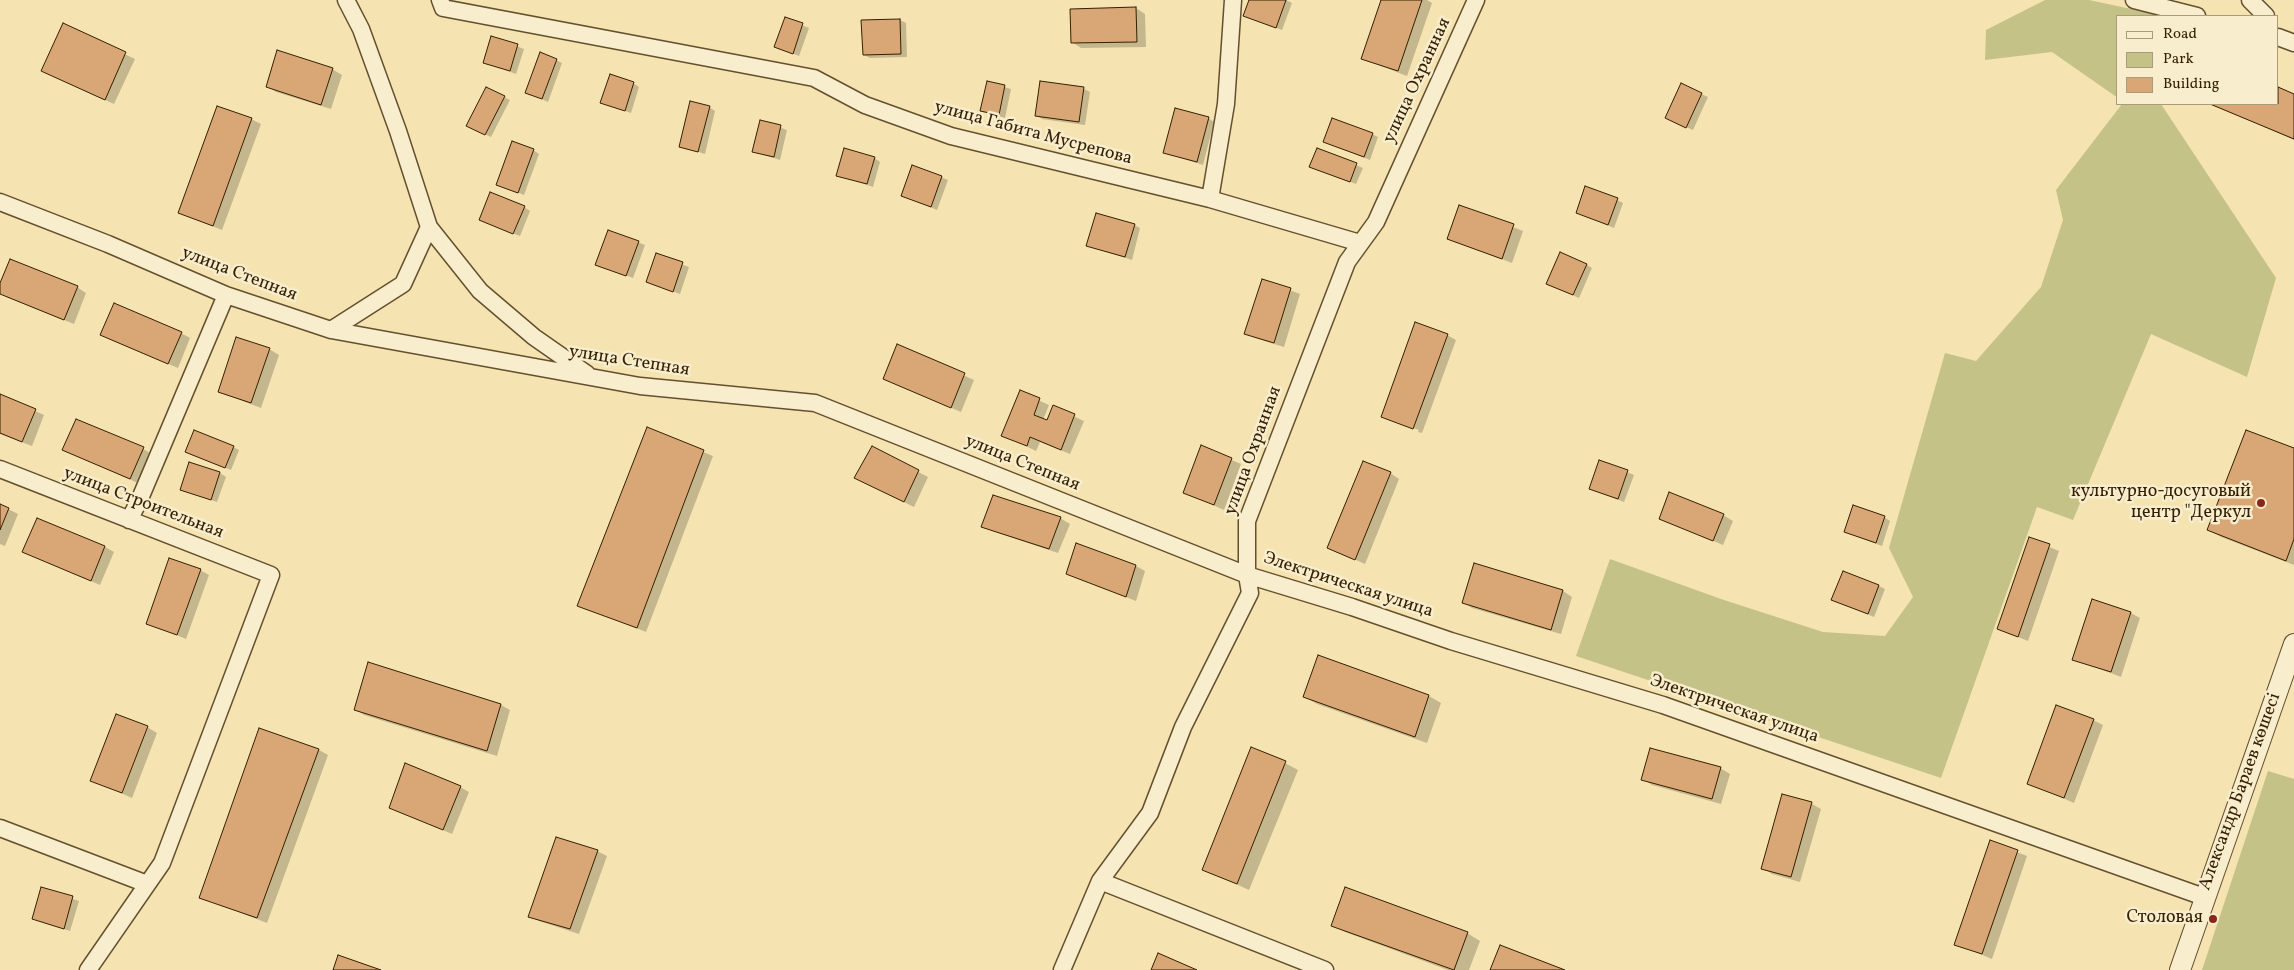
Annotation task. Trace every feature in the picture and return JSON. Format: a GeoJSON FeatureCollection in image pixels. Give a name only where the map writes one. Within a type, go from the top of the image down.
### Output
{"type":"FeatureCollection","features":[{"type":"Feature","properties":{"kind":"street"},"geometry":{"type":"LineString","coordinates":[[346,0],[360,29],[398,131],[429,227],[480,291],[534,337],[592,378]]}},
{"type":"Feature","properties":{"kind":"street","name":"улица Габита Мусрепова"},"geometry":{"type":"LineString","coordinates":[[440,0],[443,8],[713,57],[814,78],[865,105],[951,136],[1210,199],[1360,243]]}},
{"type":"Feature","properties":{"kind":"street"},"geometry":{"type":"LineString","coordinates":[[1210,199],[1226,104],[1232,0]]}},
{"type":"Feature","properties":{"kind":"street","name":"улица Охранная"},"geometry":{"type":"LineString","coordinates":[[1062,970],[1100,881],[1150,813],[1183,727],[1250,594],[1247,575],[1247,521],[1347,262],[1376,222],[1476,0]]}},
{"type":"Feature","properties":{"kind":"street"},"geometry":{"type":"LineString","coordinates":[[2134,0],[2193,15]]}},
{"type":"Feature","properties":{"kind":"street"},"geometry":{"type":"LineString","coordinates":[[2250,0],[2265,15]]}},
{"type":"Feature","properties":{"kind":"street","name":"улица Степная"},"geometry":{"type":"LineString","coordinates":[[0,202],[108,244],[226,295],[331,330],[592,378],[692,392],[815,403],[1247,575]]}},
{"type":"Feature","properties":{"kind":"street"},"geometry":{"type":"LineString","coordinates":[[331,330],[404,284],[429,227]]}},
{"type":"Feature","properties":{"kind":"street"},"geometry":{"type":"LineString","coordinates":[[129,520],[139,501],[226,295]]}},
{"type":"Feature","properties":{"kind":"street","name":"улица Строительная"},"geometry":{"type":"LineString","coordinates":[[0,469],[271,575],[162,864],[147,884]]}},
{"type":"Feature","properties":{"kind":"street","name":"Электрическая улица"},"geometry":{"type":"LineString","coordinates":[[1247,575],[1352,607],[1451,641],[1663,705],[2204,897]]}},
{"type":"Feature","properties":{"kind":"street","name":"Александр Бараев көшесі"},"geometry":{"type":"LineString","coordinates":[[2180,970],[2294,644]]}},
{"type":"Feature","properties":{"kind":"street"},"geometry":{"type":"LineString","coordinates":[[0,828],[147,884],[88,970]]}},
{"type":"Feature","properties":{"kind":"street"},"geometry":{"type":"LineString","coordinates":[[1100,881],[1325,970]]}},
{"type":"Feature","properties":{"kind":"green space"},"geometry":{"type":"Polygon","coordinates":[[[2045,0],[2089,0],[2159,15],[2116,15],[2116,97],[2052,52],[1985,60],[1986,30],[2045,0]]]}},
{"type":"Feature","properties":{"kind":"green space"},"geometry":{"type":"Polygon","coordinates":[[[2121,105],[2162,105],[2276,278],[2247,377],[2151,334],[2073,520],[2037,507],[1941,778],[1576,656],[1610,559],[1721,599],[1823,632],[1885,636],[1913,597],[1889,548],[1945,353],[1976,361],[2041,287],[2063,220],[2056,190],[2121,105]]]}},
{"type":"Feature","properties":{"kind":"green space"},"geometry":{"type":"Polygon","coordinates":[[[2268,771],[2294,779],[2294,970],[2202,970],[2268,771]]]}},
{"type":"Feature","properties":{"kind":"building"},"geometry":{"type":"Polygon","coordinates":[[[1249,0],[1286,0],[1276,28],[1243,16],[1249,0]]]}},
{"type":"Feature","properties":{"kind":"building"},"geometry":{"type":"Polygon","coordinates":[[[1381,0],[1422,0],[1398,71],[1361,59],[1381,0]]]}},
{"type":"Feature","properties":{"kind":"building"},"geometry":{"type":"Polygon","coordinates":[[[1136,7],[1137,42],[1071,43],[1070,9],[1136,7]]]}},
{"type":"Feature","properties":{"kind":"building"},"geometry":{"type":"Polygon","coordinates":[[[785,17],[803,23],[793,54],[774,47],[785,17]]]}},
{"type":"Feature","properties":{"kind":"building"},"geometry":{"type":"Polygon","coordinates":[[[900,19],[901,54],[863,55],[861,20],[900,19]]]}},
{"type":"Feature","properties":{"kind":"building"},"geometry":{"type":"Polygon","coordinates":[[[63,23],[126,52],[105,100],[41,71],[63,23]]]}},
{"type":"Feature","properties":{"kind":"building"},"geometry":{"type":"Polygon","coordinates":[[[491,36],[518,44],[510,71],[483,63],[491,36]]]}},
{"type":"Feature","properties":{"kind":"building"},"geometry":{"type":"Polygon","coordinates":[[[277,50],[333,68],[321,105],[266,87],[277,50]]]}},
{"type":"Feature","properties":{"kind":"building"},"geometry":{"type":"Polygon","coordinates":[[[540,52],[557,59],[542,99],[525,93],[540,52]]]}},
{"type":"Feature","properties":{"kind":"building"},"geometry":{"type":"Polygon","coordinates":[[[610,74],[634,82],[625,111],[600,103],[610,74]]]}},
{"type":"Feature","properties":{"kind":"building"},"geometry":{"type":"Polygon","coordinates":[[[987,81],[1005,85],[999,115],[980,111],[987,81]]]}},
{"type":"Feature","properties":{"kind":"building"},"geometry":{"type":"Polygon","coordinates":[[[1040,81],[1084,87],[1079,122],[1035,116],[1040,81]]]}},
{"type":"Feature","properties":{"kind":"building"},"geometry":{"type":"Polygon","coordinates":[[[1681,83],[1702,93],[1686,128],[1665,118],[1681,83]]]}},
{"type":"Feature","properties":{"kind":"building"},"geometry":{"type":"Polygon","coordinates":[[[486,87],[505,96],[485,135],[466,126],[486,87]]]}},
{"type":"Feature","properties":{"kind":"building"},"geometry":{"type":"Polygon","coordinates":[[[2279,87],[2294,94],[2294,139],[2212,105],[2279,105],[2279,87]]]}},
{"type":"Feature","properties":{"kind":"building"},"geometry":{"type":"Polygon","coordinates":[[[690,101],[710,106],[698,152],[679,147],[690,101]]]}},
{"type":"Feature","properties":{"kind":"building"},"geometry":{"type":"Polygon","coordinates":[[[217,106],[252,118],[213,226],[178,213],[217,106]]]}},
{"type":"Feature","properties":{"kind":"building"},"geometry":{"type":"Polygon","coordinates":[[[1175,108],[1209,117],[1197,162],[1163,153],[1175,108]]]}},
{"type":"Feature","properties":{"kind":"building"},"geometry":{"type":"Polygon","coordinates":[[[1332,118],[1373,133],[1364,157],[1323,142],[1332,118]]]}},
{"type":"Feature","properties":{"kind":"building"},"geometry":{"type":"Polygon","coordinates":[[[760,120],[781,125],[774,157],[752,152],[760,120]]]}},
{"type":"Feature","properties":{"kind":"building"},"geometry":{"type":"Polygon","coordinates":[[[512,141],[534,149],[518,193],[496,185],[512,141]]]}},
{"type":"Feature","properties":{"kind":"building"},"geometry":{"type":"Polygon","coordinates":[[[844,148],[875,157],[867,184],[836,176],[844,148]]]}},
{"type":"Feature","properties":{"kind":"building"},"geometry":{"type":"Polygon","coordinates":[[[1317,148],[1357,163],[1350,182],[1309,167],[1317,148]]]}},
{"type":"Feature","properties":{"kind":"building"},"geometry":{"type":"Polygon","coordinates":[[[912,165],[942,176],[931,207],[901,196],[912,165]]]}},
{"type":"Feature","properties":{"kind":"building"},"geometry":{"type":"Polygon","coordinates":[[[1585,186],[1618,198],[1608,225],[1576,213],[1585,186]]]}},
{"type":"Feature","properties":{"kind":"building"},"geometry":{"type":"Polygon","coordinates":[[[490,192],[525,206],[513,234],[479,220],[490,192]]]}},
{"type":"Feature","properties":{"kind":"building"},"geometry":{"type":"Polygon","coordinates":[[[1459,205],[1514,224],[1502,259],[1447,239],[1459,205]]]}},
{"type":"Feature","properties":{"kind":"building"},"geometry":{"type":"Polygon","coordinates":[[[1096,213],[1135,224],[1125,257],[1086,246],[1096,213]]]}},
{"type":"Feature","properties":{"kind":"building"},"geometry":{"type":"Polygon","coordinates":[[[608,230],[639,241],[626,276],[595,265],[608,230]]]}},
{"type":"Feature","properties":{"kind":"building"},"geometry":{"type":"Polygon","coordinates":[[[1560,252],[1587,264],[1573,295],[1546,284],[1560,252]]]}},
{"type":"Feature","properties":{"kind":"building"},"geometry":{"type":"Polygon","coordinates":[[[656,253],[683,262],[673,292],[646,282],[656,253]]]}},
{"type":"Feature","properties":{"kind":"building"},"geometry":{"type":"Polygon","coordinates":[[[10,259],[78,286],[64,320],[0,294],[0,283],[10,259]]]}},
{"type":"Feature","properties":{"kind":"building"},"geometry":{"type":"Polygon","coordinates":[[[1262,279],[1291,288],[1274,343],[1244,334],[1262,279]]]}},
{"type":"Feature","properties":{"kind":"building"},"geometry":{"type":"Polygon","coordinates":[[[114,303],[182,332],[168,364],[100,335],[114,303]]]}},
{"type":"Feature","properties":{"kind":"building"},"geometry":{"type":"Polygon","coordinates":[[[1415,322],[1448,334],[1413,429],[1381,417],[1415,322]]]}},
{"type":"Feature","properties":{"kind":"building"},"geometry":{"type":"Polygon","coordinates":[[[236,337],[270,348],[251,403],[218,392],[236,337]]]}},
{"type":"Feature","properties":{"kind":"building"},"geometry":{"type":"Polygon","coordinates":[[[897,344],[965,373],[951,408],[883,379],[897,344]]]}},
{"type":"Feature","properties":{"kind":"building"},"geometry":{"type":"Polygon","coordinates":[[[1020,390],[1040,398],[1034,415],[1047,420],[1053,405],[1075,414],[1061,450],[1030,437],[1027,446],[1001,436],[1020,390]]]}},
{"type":"Feature","properties":{"kind":"building"},"geometry":{"type":"Polygon","coordinates":[[[0,394],[36,409],[22,442],[0,433],[0,394]]]}},
{"type":"Feature","properties":{"kind":"building"},"geometry":{"type":"Polygon","coordinates":[[[76,419],[144,447],[130,479],[62,450],[76,419]]]}},
{"type":"Feature","properties":{"kind":"building"},"geometry":{"type":"Polygon","coordinates":[[[647,427],[704,450],[637,628],[577,606],[647,427]]]}},
{"type":"Feature","properties":{"kind":"building"},"geometry":{"type":"Polygon","coordinates":[[[194,430],[234,446],[225,468],[185,452],[194,430]]]}},
{"type":"Feature","properties":{"kind":"building"},"geometry":{"type":"Polygon","coordinates":[[[2246,430],[2294,448],[2294,539],[2286,561],[2207,530],[2246,430]]]}},
{"type":"Feature","properties":{"kind":"building"},"geometry":{"type":"Polygon","coordinates":[[[1201,445],[1232,458],[1214,505],[1183,493],[1201,445]]]}},
{"type":"Feature","properties":{"kind":"building"},"geometry":{"type":"Polygon","coordinates":[[[872,446],[919,470],[904,502],[854,478],[872,446]]]}},
{"type":"Feature","properties":{"kind":"building"},"geometry":{"type":"Polygon","coordinates":[[[1599,460],[1628,470],[1618,499],[1589,489],[1599,460]]]}},
{"type":"Feature","properties":{"kind":"building"},"geometry":{"type":"Polygon","coordinates":[[[1363,461],[1391,472],[1355,560],[1327,548],[1363,461]]]}},
{"type":"Feature","properties":{"kind":"building"},"geometry":{"type":"Polygon","coordinates":[[[189,462],[220,472],[211,500],[180,490],[189,462]]]}},
{"type":"Feature","properties":{"kind":"building"},"geometry":{"type":"Polygon","coordinates":[[[1669,492],[1724,514],[1713,541],[1659,519],[1669,492]]]}},
{"type":"Feature","properties":{"kind":"building"},"geometry":{"type":"Polygon","coordinates":[[[993,495],[1061,517],[1049,549],[981,527],[993,495]]]}},
{"type":"Feature","properties":{"kind":"building"},"geometry":{"type":"Polygon","coordinates":[[[0,504],[9,508],[0,530],[0,504]]]}},
{"type":"Feature","properties":{"kind":"building"},"geometry":{"type":"Polygon","coordinates":[[[1853,505],[1885,516],[1876,543],[1844,532],[1853,505]]]}},
{"type":"Feature","properties":{"kind":"building"},"geometry":{"type":"Polygon","coordinates":[[[37,518],[105,546],[91,581],[22,552],[37,518]]]}},
{"type":"Feature","properties":{"kind":"building"},"geometry":{"type":"Polygon","coordinates":[[[2029,537],[2050,544],[2018,637],[1997,629],[2029,537]]]}},
{"type":"Feature","properties":{"kind":"building"},"geometry":{"type":"Polygon","coordinates":[[[1076,543],[1136,565],[1126,597],[1066,574],[1076,543]]]}},
{"type":"Feature","properties":{"kind":"building"},"geometry":{"type":"Polygon","coordinates":[[[169,558],[201,569],[177,635],[146,624],[169,558]]]}},
{"type":"Feature","properties":{"kind":"building"},"geometry":{"type":"Polygon","coordinates":[[[1474,563],[1563,590],[1551,630],[1462,603],[1474,563]]]}},
{"type":"Feature","properties":{"kind":"building"},"geometry":{"type":"Polygon","coordinates":[[[1843,571],[1879,585],[1868,614],[1831,600],[1843,571]]]}},
{"type":"Feature","properties":{"kind":"building"},"geometry":{"type":"Polygon","coordinates":[[[2092,599],[2131,612],[2111,672],[2072,660],[2092,599]]]}},
{"type":"Feature","properties":{"kind":"building"},"geometry":{"type":"Polygon","coordinates":[[[1318,655],[1429,695],[1415,737],[1303,697],[1318,655]]]}},
{"type":"Feature","properties":{"kind":"building"},"geometry":{"type":"Polygon","coordinates":[[[368,662],[501,704],[487,751],[354,710],[368,662]]]}},
{"type":"Feature","properties":{"kind":"building"},"geometry":{"type":"Polygon","coordinates":[[[2056,705],[2094,719],[2064,798],[2027,784],[2056,705]]]}},
{"type":"Feature","properties":{"kind":"building"},"geometry":{"type":"Polygon","coordinates":[[[116,714],[148,726],[122,793],[90,781],[116,714]]]}},
{"type":"Feature","properties":{"kind":"building"},"geometry":{"type":"Polygon","coordinates":[[[259,728],[319,749],[257,918],[199,898],[259,728]]]}},
{"type":"Feature","properties":{"kind":"building"},"geometry":{"type":"Polygon","coordinates":[[[1251,747],[1286,761],[1237,884],[1202,870],[1251,747]]]}},
{"type":"Feature","properties":{"kind":"building"},"geometry":{"type":"Polygon","coordinates":[[[1650,748],[1721,767],[1712,799],[1641,780],[1650,748]]]}},
{"type":"Feature","properties":{"kind":"building"},"geometry":{"type":"Polygon","coordinates":[[[405,763],[461,786],[443,830],[389,808],[405,763]]]}},
{"type":"Feature","properties":{"kind":"building"},"geometry":{"type":"Polygon","coordinates":[[[1782,794],[1812,802],[1791,877],[1761,869],[1782,794]]]}},
{"type":"Feature","properties":{"kind":"building"},"geometry":{"type":"Polygon","coordinates":[[[556,837],[598,850],[570,929],[528,917],[556,837]]]}},
{"type":"Feature","properties":{"kind":"building"},"geometry":{"type":"Polygon","coordinates":[[[1990,840],[2018,850],[1982,954],[1954,945],[1990,840]]]}},
{"type":"Feature","properties":{"kind":"building"},"geometry":{"type":"Polygon","coordinates":[[[41,887],[73,896],[64,929],[32,919],[41,887]]]}},
{"type":"Feature","properties":{"kind":"building"},"geometry":{"type":"Polygon","coordinates":[[[1345,887],[1468,932],[1454,970],[1331,926],[1345,887]]]}},
{"type":"Feature","properties":{"kind":"building"},"geometry":{"type":"Polygon","coordinates":[[[1500,945],[1565,970],[1490,970],[1500,945]]]}},
{"type":"Feature","properties":{"kind":"building"},"geometry":{"type":"Polygon","coordinates":[[[1158,953],[1197,970],[1151,970],[1158,953]]]}},
{"type":"Feature","properties":{"kind":"building"},"geometry":{"type":"Polygon","coordinates":[[[338,955],[381,970],[333,970],[338,955]]]}},
{"type":"Feature","properties":{"kind":"place","name":"культурно-досуговый центр \"Деркул"},"geometry":{"type":"Point","coordinates":[2261,503]}},
{"type":"Feature","properties":{"kind":"place","name":"Столовая"},"geometry":{"type":"Point","coordinates":[2213,919]}}]}
